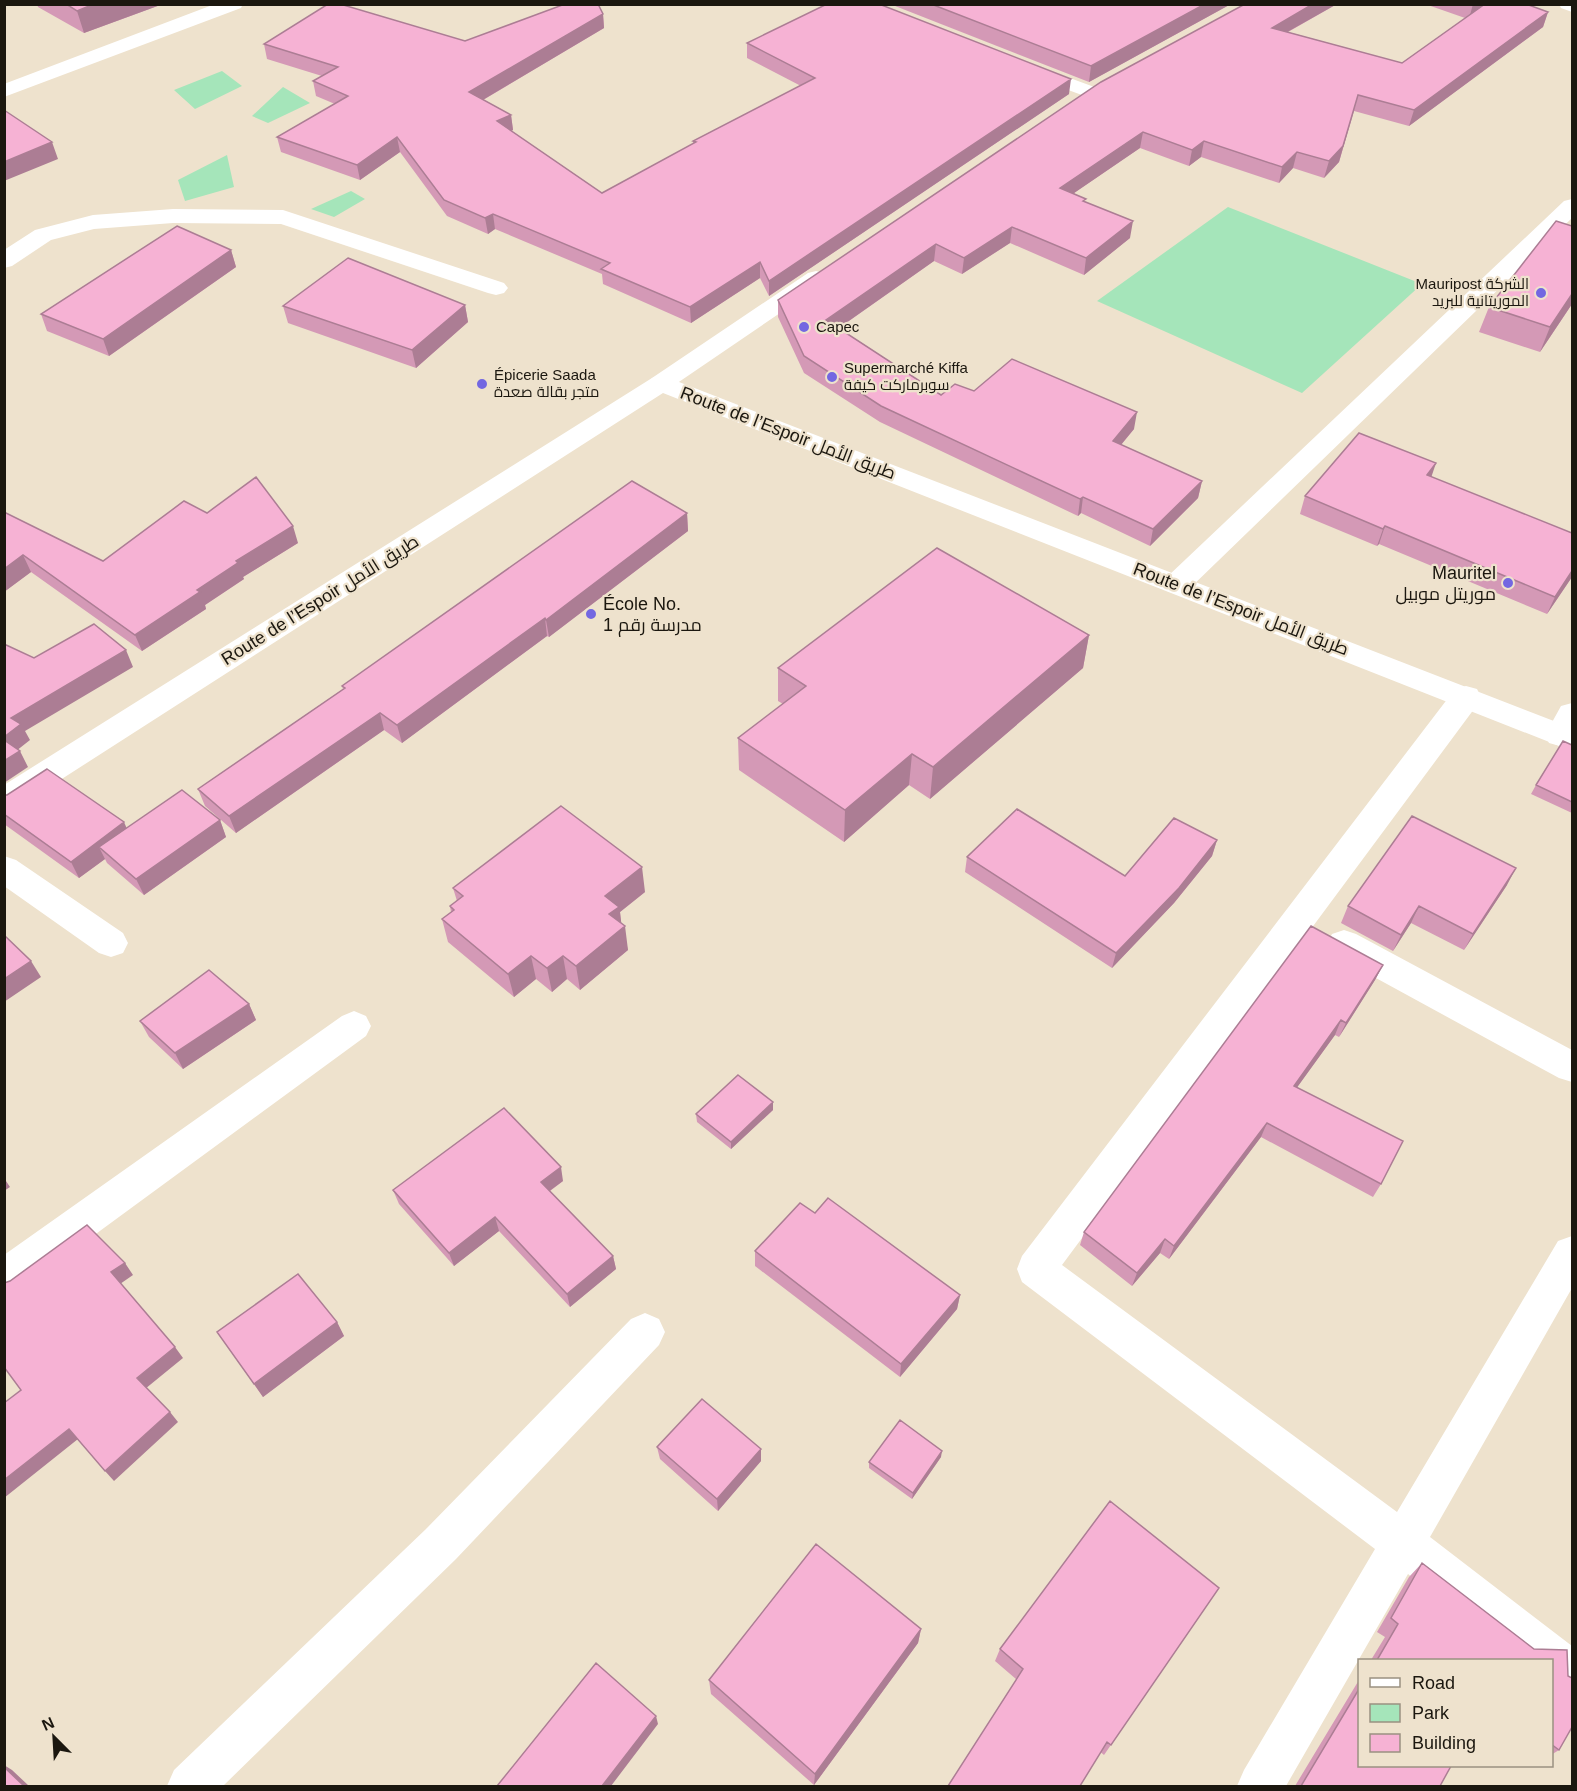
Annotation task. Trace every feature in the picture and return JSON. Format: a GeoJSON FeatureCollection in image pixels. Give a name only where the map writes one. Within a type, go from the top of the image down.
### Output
{"type":"FeatureCollection","features":[{"type":"Feature","properties":{"kind":"main road"},"geometry":{"type":"LineString","coordinates":[[4,91],[234,4]]}},
{"type":"Feature","properties":{"kind":"main road"},"geometry":{"type":"LineString","coordinates":[[1014,63],[1090,92]]}},
{"type":"Feature","properties":{"kind":"main road"},"geometry":{"type":"LineString","coordinates":[[1071,105],[1110,81]]}},
{"type":"Feature","properties":{"kind":"main road"},"geometry":{"type":"LineString","coordinates":[[1177,584],[1572,206]]}},
{"type":"Feature","properties":{"kind":"main road"},"geometry":{"type":"LineString","coordinates":[[4,261],[43,235],[93,222],[172,216],[283,217],[496,288]]}},
{"type":"Feature","properties":{"kind":"main road"},"geometry":{"type":"LineString","coordinates":[[661,383],[837,264]]}},
{"type":"Feature","properties":{"kind":"main road","name":"Route de l’Espoir طريق الأمل"},"geometry":{"type":"LineString","coordinates":[[4,801],[661,383],[1466,697],[1568,729]]}},
{"type":"Feature","properties":{"kind":"main road"},"geometry":{"type":"LineString","coordinates":[[1466,697],[1036,1269],[1552,1659]]}},
{"type":"Feature","properties":{"kind":"main road"},"geometry":{"type":"LineString","coordinates":[[4,869],[111,943]]}},
{"type":"Feature","properties":{"kind":"main road"},"geometry":{"type":"LineString","coordinates":[[1298,919],[1572,1067]]}},
{"type":"Feature","properties":{"kind":"main road"},"geometry":{"type":"LineString","coordinates":[[4,1278],[354,1026]]}},
{"type":"Feature","properties":{"kind":"main road"},"geometry":{"type":"LineString","coordinates":[[1260,1786],[1572,1253]]}},
{"type":"Feature","properties":{"kind":"main road"},"geometry":{"type":"LineString","coordinates":[[190,1786],[441,1544],[645,1332]]}},
{"type":"Feature","properties":{"kind":"main road"},"geometry":{"type":"LineString","coordinates":[[1553,1659],[1572,1674]]}},
{"type":"Feature","properties":{"kind":"green space"},"geometry":{"type":"Polygon","coordinates":[[[222,71],[242,86],[195,109],[174,90],[222,71]]]}},
{"type":"Feature","properties":{"kind":"green space"},"geometry":{"type":"Polygon","coordinates":[[[283,87],[310,103],[268,123],[252,116],[283,87]]]}},
{"type":"Feature","properties":{"kind":"green space"},"geometry":{"type":"Polygon","coordinates":[[[227,155],[234,187],[185,201],[178,180],[227,155]]]}},
{"type":"Feature","properties":{"kind":"green space"},"geometry":{"type":"Polygon","coordinates":[[[351,191],[365,199],[334,217],[311,209],[351,191]]]}},
{"type":"Feature","properties":{"kind":"green space"},"geometry":{"type":"Polygon","coordinates":[[[1228,207],[1422,284],[1302,393],[1097,301],[1228,207]]]}},
{"type":"Feature","properties":{"kind":"building"},"geometry":{"type":"Polygon","coordinates":[[[66,4],[94,4],[77,11],[66,4]]]}},
{"type":"Feature","properties":{"kind":"building"},"geometry":{"type":"Polygon","coordinates":[[[328,4],[340,4],[465,41],[565,4],[598,4],[603,14],[469,92],[511,115],[497,121],[602,193],[696,142],[693,141],[815,78],[747,43],[827,4],[879,4],[1071,79],[769,281],[760,262],[690,307],[601,269],[610,263],[493,214],[485,218],[444,200],[397,137],[357,165],[277,137],[348,96],[313,81],[338,67],[264,44],[328,4]]]}},
{"type":"Feature","properties":{"kind":"building"},"geometry":{"type":"Polygon","coordinates":[[[931,4],[1205,4],[1091,66],[931,4]]]}},
{"type":"Feature","properties":{"kind":"building"},"geometry":{"type":"Polygon","coordinates":[[[1245,4],[1313,4],[1272,28],[1402,63],[1485,4],[1526,4],[1548,12],[1414,110],[1358,95],[1343,146],[1329,161],[1297,152],[1282,167],[1204,141],[1192,150],[1143,132],[1060,188],[1086,199],[1083,201],[1133,221],[1086,258],[1012,227],[964,258],[936,244],[826,320],[941,395],[955,384],[974,391],[1012,359],[1137,412],[1113,441],[1202,481],[1153,529],[1083,497],[1080,499],[881,406],[804,356],[778,300],[1101,82],[1245,4]]]}},
{"type":"Feature","properties":{"kind":"building"},"geometry":{"type":"Polygon","coordinates":[[[4,110],[52,142],[4,162],[4,110]]]}},
{"type":"Feature","properties":{"kind":"building"},"geometry":{"type":"Polygon","coordinates":[[[1556,221],[1572,226],[1572,294],[1550,327],[1489,307],[1556,221]]]}},
{"type":"Feature","properties":{"kind":"building"},"geometry":{"type":"Polygon","coordinates":[[[177,226],[231,250],[103,339],[41,314],[177,226]]]}},
{"type":"Feature","properties":{"kind":"building"},"geometry":{"type":"Polygon","coordinates":[[[348,258],[465,305],[412,350],[283,306],[348,258]]]}},
{"type":"Feature","properties":{"kind":"building"},"geometry":{"type":"Polygon","coordinates":[[[1359,433],[1436,463],[1427,475],[1572,533],[1572,571],[1555,597],[1385,526],[1383,529],[1305,496],[1359,433]]]}},
{"type":"Feature","properties":{"kind":"building"},"geometry":{"type":"Polygon","coordinates":[[[256,477],[293,526],[236,561],[238,563],[197,590],[200,592],[135,635],[23,555],[4,569],[4,512],[103,561],[184,501],[207,513],[256,477]]]}},
{"type":"Feature","properties":{"kind":"building"},"geometry":{"type":"Polygon","coordinates":[[[632,481],[687,513],[546,620],[545,618],[397,725],[380,713],[229,816],[198,789],[345,688],[342,686],[632,481]]]}},
{"type":"Feature","properties":{"kind":"building"},"geometry":{"type":"Polygon","coordinates":[[[937,548],[1089,635],[933,767],[912,754],[845,810],[738,738],[806,686],[778,668],[937,548]]]}},
{"type":"Feature","properties":{"kind":"building"},"geometry":{"type":"Polygon","coordinates":[[[94,624],[126,650],[11,718],[21,724],[4,737],[4,644],[34,658],[94,624]]]}},
{"type":"Feature","properties":{"kind":"building"},"geometry":{"type":"Polygon","coordinates":[[[4,740],[20,751],[4,761],[4,740]]]}},
{"type":"Feature","properties":{"kind":"building"},"geometry":{"type":"Polygon","coordinates":[[[1563,741],[1572,745],[1572,802],[1536,785],[1563,741]]]}},
{"type":"Feature","properties":{"kind":"building"},"geometry":{"type":"Polygon","coordinates":[[[47,769],[124,822],[71,862],[4,814],[4,795],[47,769]]]}},
{"type":"Feature","properties":{"kind":"building"},"geometry":{"type":"Polygon","coordinates":[[[182,790],[220,820],[136,879],[99,847],[182,790]]]}},
{"type":"Feature","properties":{"kind":"building"},"geometry":{"type":"Polygon","coordinates":[[[561,806],[642,867],[605,896],[619,907],[609,914],[625,926],[576,966],[563,956],[547,968],[531,956],[508,974],[442,919],[454,910],[450,906],[463,896],[453,888],[561,806]]]}},
{"type":"Feature","properties":{"kind":"building"},"geometry":{"type":"Polygon","coordinates":[[[1017,809],[1125,876],[1174,818],[1217,840],[1179,888],[1116,953],[967,857],[1017,809]]]}},
{"type":"Feature","properties":{"kind":"building"},"geometry":{"type":"Polygon","coordinates":[[[1412,816],[1516,868],[1473,934],[1419,906],[1401,935],[1348,906],[1412,816]]]}},
{"type":"Feature","properties":{"kind":"building"},"geometry":{"type":"Polygon","coordinates":[[[1311,926],[1383,965],[1346,1023],[1341,1020],[1294,1086],[1403,1141],[1381,1184],[1267,1123],[1174,1246],[1165,1239],[1137,1273],[1084,1232],[1311,926]]]}},
{"type":"Feature","properties":{"kind":"building"},"geometry":{"type":"Polygon","coordinates":[[[4,935],[31,961],[4,979],[4,935]]]}},
{"type":"Feature","properties":{"kind":"building"},"geometry":{"type":"Polygon","coordinates":[[[209,970],[249,1004],[175,1053],[140,1021],[209,970]]]}},
{"type":"Feature","properties":{"kind":"building"},"geometry":{"type":"Polygon","coordinates":[[[738,1075],[773,1102],[731,1142],[696,1114],[738,1075]]]}},
{"type":"Feature","properties":{"kind":"building"},"geometry":{"type":"Polygon","coordinates":[[[504,1108],[561,1167],[541,1182],[613,1256],[567,1294],[495,1217],[449,1253],[393,1190],[504,1108]]]}},
{"type":"Feature","properties":{"kind":"building"},"geometry":{"type":"Polygon","coordinates":[[[828,1198],[960,1295],[901,1364],[755,1251],[800,1203],[815,1213],[828,1198]]]}},
{"type":"Feature","properties":{"kind":"building"},"geometry":{"type":"Polygon","coordinates":[[[87,1225],[125,1263],[111,1272],[175,1347],[137,1378],[170,1412],[105,1471],[69,1429],[4,1480],[4,1403],[21,1390],[4,1367],[4,1283],[87,1225]]]}},
{"type":"Feature","properties":{"kind":"building"},"geometry":{"type":"Polygon","coordinates":[[[298,1274],[337,1322],[254,1384],[217,1332],[298,1274]]]}},
{"type":"Feature","properties":{"kind":"building"},"geometry":{"type":"Polygon","coordinates":[[[702,1399],[761,1449],[717,1499],[657,1447],[702,1399]]]}},
{"type":"Feature","properties":{"kind":"building"},"geometry":{"type":"Polygon","coordinates":[[[900,1420],[942,1451],[913,1493],[869,1462],[900,1420]]]}},
{"type":"Feature","properties":{"kind":"building"},"geometry":{"type":"Polygon","coordinates":[[[1110,1501],[1219,1588],[1111,1745],[1107,1742],[1080,1786],[948,1786],[1023,1669],[1000,1649],[1110,1501]]]}},
{"type":"Feature","properties":{"kind":"building"},"geometry":{"type":"Polygon","coordinates":[[[816,1544],[921,1629],[815,1774],[709,1680],[816,1544]]]}},
{"type":"Feature","properties":{"kind":"building"},"geometry":{"type":"Polygon","coordinates":[[[1422,1563],[1534,1649],[1567,1650],[1568,1676],[1572,1678],[1572,1727],[1559,1750],[1553,1746],[1553,1659],[1378,1659],[1398,1624],[1391,1618],[1422,1563]]]}},
{"type":"Feature","properties":{"kind":"building"},"geometry":{"type":"Polygon","coordinates":[[[596,1663],[656,1716],[602,1786],[497,1786],[596,1663]]]}},
{"type":"Feature","properties":{"kind":"building"},"geometry":{"type":"Polygon","coordinates":[[[1358,1691],[1358,1767],[1450,1767],[1440,1786],[1301,1786],[1358,1691]]]}},
{"type":"Feature","properties":{"kind":"building"},"geometry":{"type":"Polygon","coordinates":[[[4,1767],[24,1786],[4,1786],[4,1767]]]}},
{"type":"Feature","properties":{"kind":"place","name":"Mauripost الشركة الموريتانية للبريد"},"geometry":{"type":"Point","coordinates":[1541,293]}},
{"type":"Feature","properties":{"kind":"place","name":"Capec"},"geometry":{"type":"Point","coordinates":[804,327]}},
{"type":"Feature","properties":{"kind":"place","name":"Supermarché Kiffa سوبرماركت كيفة"},"geometry":{"type":"Point","coordinates":[832,377]}},
{"type":"Feature","properties":{"kind":"place","name":"Épicerie Saada متجر بقالة صعدة"},"geometry":{"type":"Point","coordinates":[482,384]}},
{"type":"Feature","properties":{"kind":"place","name":"Mauritel موريتل موبيل"},"geometry":{"type":"Point","coordinates":[1508,583]}},
{"type":"Feature","properties":{"kind":"place","name":"École No. 1 مدرسة رقم"},"geometry":{"type":"Point","coordinates":[591,614]}}]}
